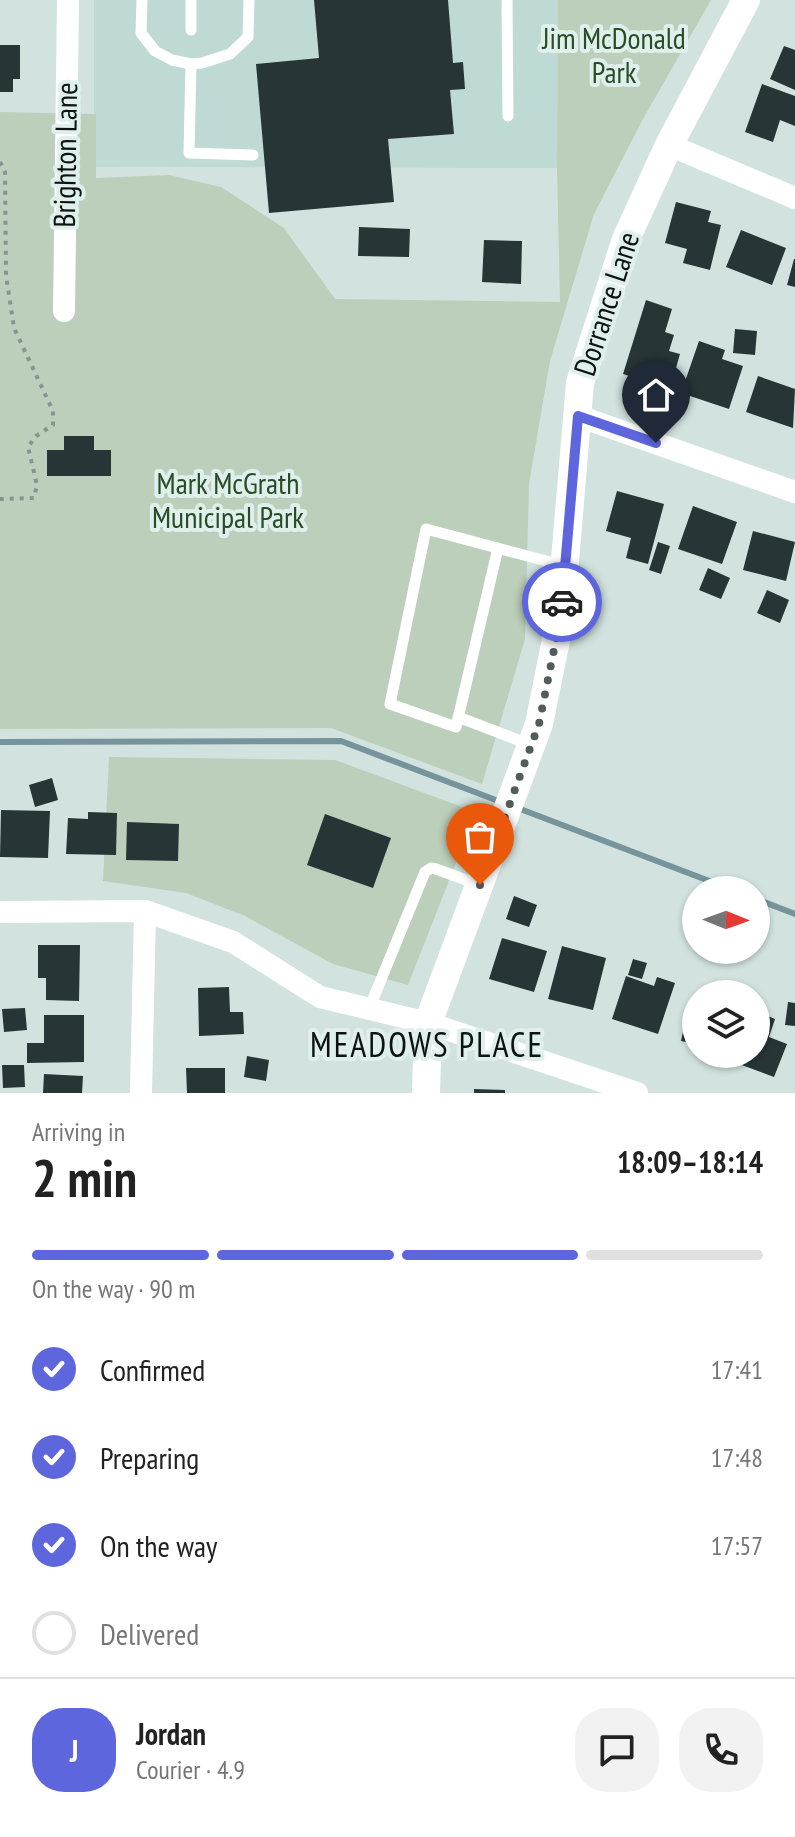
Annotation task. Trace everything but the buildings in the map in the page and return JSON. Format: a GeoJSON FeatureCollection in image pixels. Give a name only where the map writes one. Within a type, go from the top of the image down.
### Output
{"type":"FeatureCollection","features":[{"type":"Feature","properties":{"kind":"street","name":"Brighton Lane"},"geometry":{"type":"LineString","coordinates":[[64,311],[68,0]]}},
{"type":"Feature","properties":{"kind":"street","name":"Dorrance Lane"},"geometry":{"type":"LineString","coordinates":[[426,1093],[428,1023],[539,724],[560,620],[580,383],[622,252],[669,145],[746,0]]}},
{"type":"Feature","properties":{"kind":"street"},"geometry":{"type":"LineString","coordinates":[[669,145],[795,198]]}},
{"type":"Feature","properties":{"kind":"street"},"geometry":{"type":"LineString","coordinates":[[578,416],[795,492]]}},
{"type":"Feature","properties":{"kind":"street"},"geometry":{"type":"LineString","coordinates":[[141,1093],[145,911]]}},
{"type":"Feature","properties":{"kind":"street"},"geometry":{"type":"LineString","coordinates":[[0,912],[145,911],[233,942],[320,997],[428,1023],[637,1093]]}},
{"type":"Feature","properties":{"kind":"lane"},"geometry":{"type":"LineString","coordinates":[[142,0],[141,33],[155,51],[172,60],[191,64],[230,54],[248,37],[249,0]]}},
{"type":"Feature","properties":{"kind":"lane"},"geometry":{"type":"LineString","coordinates":[[191,0],[191,30]]}},
{"type":"Feature","properties":{"kind":"lane"},"geometry":{"type":"LineString","coordinates":[[507,0],[508,116]]}},
{"type":"Feature","properties":{"kind":"lane"},"geometry":{"type":"LineString","coordinates":[[191,64],[189,153],[253,155]]}},
{"type":"Feature","properties":{"kind":"lane"},"geometry":{"type":"LineString","coordinates":[[498,548],[456,727],[390,704],[426,529],[498,548],[565,566]]}},
{"type":"Feature","properties":{"kind":"lane"},"geometry":{"type":"LineString","coordinates":[[458,717],[531,745]]}},
{"type":"Feature","properties":{"kind":"lane"},"geometry":{"type":"LineString","coordinates":[[369,1009],[425,872],[436,869],[480,885]]}},
{"type":"Feature","properties":{"kind":"path"},"geometry":{"type":"LineString","coordinates":[[0,162],[5,172],[6,275],[14,328],[53,411],[53,425],[36,436],[28,447],[37,485],[34,498],[0,499]]}},
{"type":"Feature","properties":{"kind":"shaded area"},"geometry":{"type":"Polygon","coordinates":[[[94,0],[558,0],[557,168],[94,167],[94,0]]]}},
{"type":"Feature","properties":{"kind":"green space","name":"Mark McGrath Municipal Park"},"geometry":{"type":"Polygon","coordinates":[[[558,0],[711,0],[643,119],[594,214],[550,361],[529,484],[525,639],[482,784],[331,728],[0,729],[0,112],[96,114],[96,178],[169,175],[221,187],[284,228],[335,299],[560,302],[558,0]]]}},
{"type":"Feature","properties":{"kind":"green space"},"geometry":{"type":"Polygon","coordinates":[[[109,757],[335,760],[476,812],[408,985],[333,964],[245,916],[186,893],[103,881],[109,757]]]}},
{"type":"Feature","properties":{"kind":"waterway"},"geometry":{"type":"LineString","coordinates":[[0,742],[341,741],[501,802]]}},
{"type":"Feature","properties":{"kind":"waterway"},"geometry":{"type":"LineString","coordinates":[[515,807],[696,876]]}},
{"type":"Feature","properties":{"kind":"waterway"},"geometry":{"type":"LineString","coordinates":[[770,904],[795,914]]}},
{"type":"Feature","properties":{"kind":"way so far"},"geometry":{"type":"LineString","coordinates":[[480,885],[539,724],[562,602]]}},
{"type":"Feature","properties":{"kind":"district","name":"MEADOWS PLACE"},"geometry":{"type":"Point","coordinates":[427,1045]}},
{"type":"Feature","properties":{"kind":"route"},"geometry":{"type":"LineString","coordinates":[[562,602],[578,416],[656,443]]}},
{"type":"Feature","properties":{"kind":"park label","name":"Jim McDonald Park"},"geometry":{"type":"Point","coordinates":[614,56]}}]}
